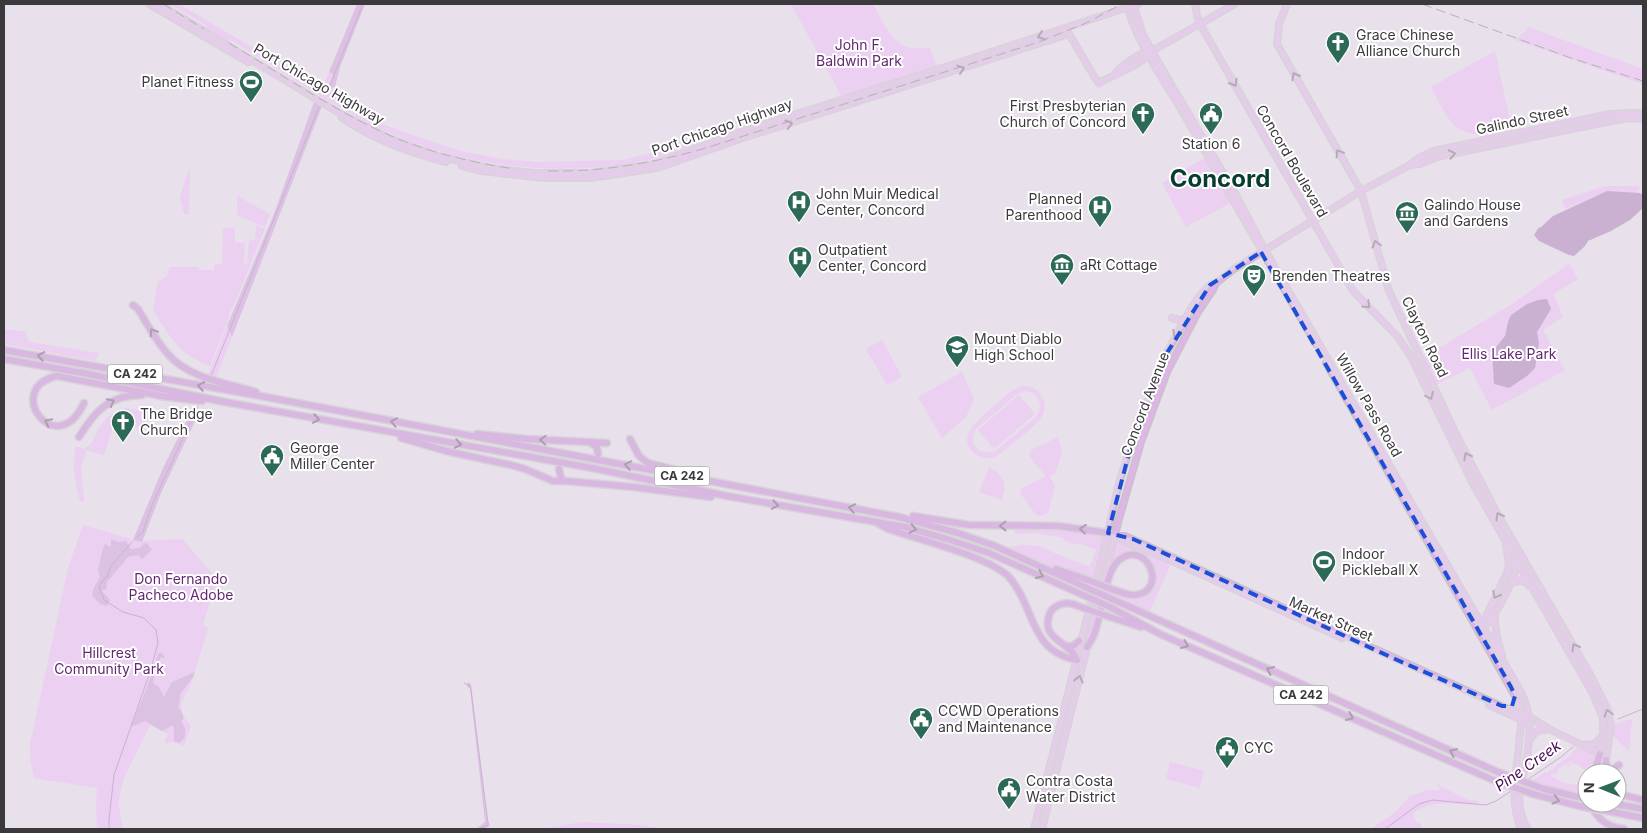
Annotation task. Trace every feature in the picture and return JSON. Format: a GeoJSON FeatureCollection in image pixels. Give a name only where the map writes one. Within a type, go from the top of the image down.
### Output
{"type":"FeatureCollection","features":[{"type":"Feature","properties":{"kind":"highway"},"geometry":{"type":"LineString","coordinates":[[136,307],[162,347],[175,362],[205,377],[259,393],[266,397]]}},
{"type":"Feature","properties":{"kind":"highway","name":"CA 242"},"geometry":{"type":"LineString","coordinates":[[4,350],[266,397],[900,517],[958,533],[1084,582],[1112,599],[1498,772],[1544,789],[1577,797]]}},
{"type":"Feature","properties":{"kind":"highway","name":"CA 242"},"geometry":{"type":"LineString","coordinates":[[4,359],[392,433],[592,468],[727,496],[878,524],[905,527],[947,538],[999,557],[1110,607],[1160,634],[1493,780],[1533,794],[1579,806],[1643,818]]}},
{"type":"Feature","properties":{"kind":"highway"},"geometry":{"type":"LineString","coordinates":[[84,403],[75,418],[58,426],[44,422],[38,416],[34,408],[33,399],[39,385],[44,380],[57,376],[162,396],[214,403],[225,402]]}},
{"type":"Feature","properties":{"kind":"highway"},"geometry":{"type":"LineString","coordinates":[[79,437],[97,411],[113,400],[129,395],[162,396]]}},
{"type":"Feature","properties":{"kind":"highway"},"geometry":{"type":"LineString","coordinates":[[442,431],[457,430],[527,439],[607,443]]}},
{"type":"Feature","properties":{"kind":"highway"},"geometry":{"type":"LineString","coordinates":[[392,433],[396,437],[431,447],[518,467],[554,482],[564,480],[633,487],[721,499],[727,496]]}},
{"type":"Feature","properties":{"kind":"highway"},"geometry":{"type":"LineString","coordinates":[[630,438],[639,456],[648,463],[756,487],[761,491]]}},
{"type":"Feature","properties":{"kind":"highway"},"geometry":{"type":"LineString","coordinates":[[591,443],[596,448],[598,454]]}},
{"type":"Feature","properties":{"kind":"highway"},"geometry":{"type":"LineString","coordinates":[[559,469],[561,478],[564,480]]}},
{"type":"Feature","properties":{"kind":"highway"},"geometry":{"type":"LineString","coordinates":[[900,517],[908,515],[969,525],[1058,526],[1114,535]]}},
{"type":"Feature","properties":{"kind":"highway"},"geometry":{"type":"LineString","coordinates":[[878,524],[888,530],[990,564],[1008,576],[1016,585],[1037,633],[1046,644],[1062,656],[1080,659]]}},
{"type":"Feature","properties":{"kind":"highway"},"geometry":{"type":"LineString","coordinates":[[1084,582],[1114,590],[1135,596],[1146,591],[1153,578],[1152,570],[1144,558],[1138,556],[1123,557],[1116,562],[1110,575],[1094,637],[1087,647]]}},
{"type":"Feature","properties":{"kind":"highway"},"geometry":{"type":"LineString","coordinates":[[1080,659],[1052,637],[1050,633],[1048,620],[1050,613],[1058,605],[1071,603],[1160,634]]}},
{"type":"Feature","properties":{"kind":"highway"},"geometry":{"type":"LineString","coordinates":[[1063,644],[1073,646],[1078,641]]}},
{"type":"Feature","properties":{"kind":"highway"},"geometry":{"type":"LineString","coordinates":[[1597,763],[1600,754]]}},
{"type":"Feature","properties":{"kind":"highway"},"geometry":{"type":"LineString","coordinates":[[1607,757],[1607,763]]}},
{"type":"Feature","properties":{"kind":"highway"},"geometry":{"type":"LineString","coordinates":[[1627,796],[1643,800]]}},
{"type":"Feature","properties":{"kind":"highway"},"geometry":{"type":"LineString","coordinates":[[1627,806],[1643,809]]}},
{"type":"Feature","properties":{"kind":"highway"},"geometry":{"type":"LineString","coordinates":[[1596,813],[1604,823],[1612,827],[1624,829]]}},
{"type":"Feature","properties":{"kind":"main road","name":"Port Chicago Highway"},"geometry":{"type":"LineString","coordinates":[[149,4],[356,128],[390,144],[421,156],[482,171],[545,178],[591,178],[657,168],[743,138],[866,100],[1068,31],[1132,5]]}},
{"type":"Feature","properties":{"kind":"main road","name":"Port Chicago Highway"},"geometry":{"type":"LineString","coordinates":[[159,4],[363,126],[391,139],[456,162],[534,173],[590,173],[656,164],[740,132],[1068,31]]}},
{"type":"Feature","properties":{"kind":"main road","name":"Concord Boulevard"},"geometry":{"type":"LineString","coordinates":[[1195,4],[1200,24],[1354,291],[1383,321]]}},
{"type":"Feature","properties":{"kind":"main road"},"geometry":{"type":"LineString","coordinates":[[1068,31],[1099,82],[1115,74],[1121,67],[1150,53],[1236,4]]}},
{"type":"Feature","properties":{"kind":"main road","name":"Clayton Road"},"geometry":{"type":"LineString","coordinates":[[1287,4],[1279,24],[1277,44],[1361,191],[1389,291],[1455,432],[1487,494],[1591,676],[1608,710],[1611,725],[1607,757]]}},
{"type":"Feature","properties":{"kind":"main road","name":"Willow Pass Road"},"geometry":{"type":"LineString","coordinates":[[1132,5],[1150,53],[1235,193],[1263,251],[1443,567],[1506,666],[1524,701],[1530,719],[1526,758],[1517,787],[1522,816],[1528,829]]}},
{"type":"Feature","properties":{"kind":"main road"},"geometry":{"type":"LineString","coordinates":[[864,93],[866,100]]}},
{"type":"Feature","properties":{"kind":"main road","name":"Galindo Street"},"geometry":{"type":"LineString","coordinates":[[1410,166],[1417,159],[1433,151],[1610,114],[1630,112],[1643,114]]}},
{"type":"Feature","properties":{"kind":"main road","name":"Galindo Street"},"geometry":{"type":"LineString","coordinates":[[1216,284],[1234,269],[1313,220],[1361,191],[1410,166],[1437,157],[1622,119],[1643,119]]}},
{"type":"Feature","properties":{"kind":"main road"},"geometry":{"type":"LineString","coordinates":[[1574,129],[1576,125],[1584,120]]}},
{"type":"Feature","properties":{"kind":"main road"},"geometry":{"type":"LineString","coordinates":[[1522,140],[1538,134],[1539,129]]}},
{"type":"Feature","properties":{"kind":"main road","name":"Willow Pass Road"},"geometry":{"type":"LineString","coordinates":[[1263,251],[1474,610],[1515,696],[1521,718],[1514,808],[1521,829]]}},
{"type":"Feature","properties":{"kind":"main road","name":"Concord Avenue"},"geometry":{"type":"LineString","coordinates":[[1080,659],[1078,641],[1096,569],[1114,535],[1124,469],[1145,407],[1165,356],[1185,319],[1200,295],[1210,285],[1216,284]]}},
{"type":"Feature","properties":{"kind":"main road","name":"Concord Avenue"},"geometry":{"type":"LineString","coordinates":[[1034,829],[1068,693],[1080,659],[1087,647],[1114,535],[1146,430],[1167,372],[1198,312],[1216,284]]}},
{"type":"Feature","properties":{"kind":"main road"},"geometry":{"type":"LineString","coordinates":[[1172,318],[1185,319]]}},
{"type":"Feature","properties":{"kind":"main road","name":"Clayton Road"},"geometry":{"type":"LineString","coordinates":[[1383,321],[1398,337],[1411,357],[1473,484],[1594,696],[1603,718],[1600,754]]}},
{"type":"Feature","properties":{"kind":"main road"},"geometry":{"type":"LineString","coordinates":[[1145,407],[1148,406],[1151,409],[1146,423],[1146,430]]}},
{"type":"Feature","properties":{"kind":"main road"},"geometry":{"type":"LineString","coordinates":[[1124,469],[1128,473],[1127,489]]}},
{"type":"Feature","properties":{"kind":"main road"},"geometry":{"type":"LineString","coordinates":[[1482,628],[1509,565],[1506,547],[1501,534]]}},
{"type":"Feature","properties":{"kind":"main road","name":"Market Street"},"geometry":{"type":"LineString","coordinates":[[1114,535],[1125,536],[1175,558],[1502,706],[1521,718]]}},
{"type":"Feature","properties":{"kind":"main road","name":"Market Street"},"geometry":{"type":"LineString","coordinates":[[1114,535],[1123,541],[1172,561],[1468,695],[1521,718],[1530,719],[1607,757]]}},
{"type":"Feature","properties":{"kind":"main road"},"geometry":{"type":"LineString","coordinates":[[1482,628],[1495,612],[1510,584],[1518,562],[1518,548]]}},
{"type":"Feature","properties":{"kind":"main road","name":"Concord Avenue"},"geometry":{"type":"LineString","coordinates":[[1042,829],[1070,714],[1080,659],[1104,554]]}},
{"type":"Feature","properties":{"kind":"main road"},"geometry":{"type":"LineString","coordinates":[[1443,567],[1453,580],[1456,580]]}},
{"type":"Feature","properties":{"kind":"main road"},"geometry":{"type":"LineString","coordinates":[[1510,584],[1516,581],[1524,581],[1538,599]]}},
{"type":"Feature","properties":{"kind":"main road"},"geometry":{"type":"LineString","coordinates":[[1474,610],[1480,613],[1487,613]]}},
{"type":"Feature","properties":{"kind":"main road","name":"Clayton Road"},"geometry":{"type":"LineString","coordinates":[[1546,611],[1558,619]]}},
{"type":"Feature","properties":{"kind":"main road"},"geometry":{"type":"LineString","coordinates":[[1495,612],[1494,628],[1506,666]]}},
{"type":"Feature","properties":{"kind":"main road"},"geometry":{"type":"LineString","coordinates":[[1454,685],[1468,695],[1482,697]]}},
{"type":"Feature","properties":{"kind":"main road"},"geometry":{"type":"LineString","coordinates":[[1068,693],[1070,699],[1067,711],[1070,714]]}},
{"type":"Feature","properties":{"kind":"main road"},"geometry":{"type":"LineString","coordinates":[[1502,706],[1508,707],[1513,705],[1515,703],[1515,696]]}},
{"type":"Feature","properties":{"kind":"main road"},"geometry":{"type":"LineString","coordinates":[[1528,742],[1537,731],[1549,729]]}},
{"type":"Feature","properties":{"kind":"main road"},"geometry":{"type":"LineString","coordinates":[[1580,744],[1595,744],[1603,733]]}},
{"type":"Feature","properties":{"kind":"main road"},"geometry":{"type":"LineString","coordinates":[[1058,734],[1061,739],[1057,756],[1058,763]]}},
{"type":"Feature","properties":{"kind":"highlighted area"},"geometry":{"type":"Polygon","coordinates":[[[1261,252],[1511,687],[1515,696],[1512,706],[1502,706],[1395,659],[1133,539],[1108,533],[1133,438],[1165,356],[1210,285],[1261,252]]]}},
{"type":"Feature","properties":{"kind":"green space"},"geometry":{"type":"Polygon","coordinates":[[[170,4],[179,4],[322,89],[329,72],[334,75],[329,88],[335,87],[333,96],[385,125],[465,152],[503,159],[536,162],[621,160],[700,140],[703,147],[640,162],[574,169],[508,165],[443,152],[412,142],[362,119],[324,98],[231,40],[228,44],[215,34],[204,29],[206,25],[170,4]]]}},
{"type":"Feature","properties":{"kind":"green space","name":"John F. Baldwin Park"},"geometry":{"type":"Polygon","coordinates":[[[791,4],[873,4],[888,30],[900,43],[908,47],[929,47],[939,70],[843,99],[791,4]]]}},
{"type":"Feature","properties":{"kind":"green space"},"geometry":{"type":"Polygon","coordinates":[[[1528,27],[1643,69],[1643,84],[1515,40],[1528,27]]]}},
{"type":"Feature","properties":{"kind":"green space"},"geometry":{"type":"Polygon","coordinates":[[[1495,51],[1513,135],[1487,140],[1481,136],[1461,130],[1456,126],[1444,111],[1431,87],[1495,51]]]}},
{"type":"Feature","properties":{"kind":"green space"},"geometry":{"type":"Polygon","coordinates":[[[1206,157],[1234,201],[1186,227],[1162,183],[1206,157]]]}},
{"type":"Feature","properties":{"kind":"green space"},"geometry":{"type":"Polygon","coordinates":[[[188,171],[190,171],[189,214],[184,214],[180,198],[188,171]]]}},
{"type":"Feature","properties":{"kind":"green space"},"geometry":{"type":"Polygon","coordinates":[[[1605,186],[1638,186],[1640,188],[1636,193],[1607,191],[1565,209],[1562,200],[1605,186]]]}},
{"type":"Feature","properties":{"kind":"green space"},"geometry":{"type":"Polygon","coordinates":[[[237,196],[270,214],[265,227],[237,215],[237,196]]]}},
{"type":"Feature","properties":{"kind":"green space"},"geometry":{"type":"Polygon","coordinates":[[[256,225],[265,229],[233,307],[230,310],[210,366],[182,350],[170,337],[153,310],[158,282],[167,276],[170,267],[199,267],[199,270],[214,270],[215,264],[222,264],[223,228],[235,229],[235,243],[245,243],[244,264],[247,265],[249,241],[255,240],[256,225]]]}},
{"type":"Feature","properties":{"kind":"green space","name":"Ellis Lake Park"},"geometry":{"type":"Polygon","coordinates":[[[1569,264],[1578,279],[1553,294],[1563,317],[1543,330],[1565,370],[1492,410],[1470,368],[1434,386],[1421,359],[1512,304],[1569,264]]]}},
{"type":"Feature","properties":{"kind":"green space"},"geometry":{"type":"Polygon","coordinates":[[[227,326],[232,337],[215,380],[207,378],[227,326]]]}},
{"type":"Feature","properties":{"kind":"green space"},"geometry":{"type":"Polygon","coordinates":[[[4,329],[25,331],[29,342],[99,353],[96,361],[4,344],[4,329]]]}},
{"type":"Feature","properties":{"kind":"green space"},"geometry":{"type":"Polygon","coordinates":[[[882,340],[902,377],[887,385],[866,349],[882,340]]]}},
{"type":"Feature","properties":{"kind":"green space"},"geometry":{"type":"Polygon","coordinates":[[[962,372],[974,399],[966,417],[942,438],[918,397],[962,372]]]}},
{"type":"Feature","properties":{"kind":"green space"},"geometry":{"type":"Polygon","coordinates":[[[1024,386],[1035,389],[1042,396],[1045,406],[1042,417],[996,456],[987,458],[974,453],[967,439],[972,426],[1005,396],[1024,386]],[[1024,391],[1016,395],[976,429],[973,439],[974,445],[978,450],[988,453],[995,451],[1035,418],[1039,412],[1040,405],[1038,398],[1033,393],[1024,391]]]}},
{"type":"Feature","properties":{"kind":"green space"},"geometry":{"type":"Polygon","coordinates":[[[1019,395],[1035,414],[994,449],[978,430],[1019,395]]]}},
{"type":"Feature","properties":{"kind":"green space"},"geometry":{"type":"Polygon","coordinates":[[[126,408],[153,413],[148,429],[114,423],[104,455],[86,450],[81,468],[84,501],[80,501],[75,474],[76,446],[84,449],[91,444],[107,417],[126,408]]]}},
{"type":"Feature","properties":{"kind":"green space"},"geometry":{"type":"Polygon","coordinates":[[[1058,437],[1062,452],[1055,474],[1049,476],[1055,485],[1048,512],[1042,516],[1036,515],[1020,493],[1022,488],[1046,476],[1029,456],[1031,450],[1058,437]]]}},
{"type":"Feature","properties":{"kind":"green space"},"geometry":{"type":"Polygon","coordinates":[[[989,467],[1003,480],[1005,489],[1002,500],[979,492],[989,467]]]}},
{"type":"Feature","properties":{"kind":"green space","name":"Hillcrest Community Park"},"geometry":{"type":"Polygon","coordinates":[[[83,525],[138,541],[182,539],[212,573],[214,588],[203,625],[208,628],[192,682],[182,701],[182,715],[191,726],[184,746],[172,741],[167,744],[164,742],[168,734],[150,725],[124,778],[118,802],[123,829],[97,829],[97,788],[34,778],[30,757],[30,745],[68,568],[83,525]]]}},
{"type":"Feature","properties":{"kind":"green space"},"geometry":{"type":"Polygon","coordinates":[[[1014,525],[1108,533],[1093,582],[1056,570],[1036,561],[1029,561],[1001,549],[1021,545],[1040,546],[1090,567],[1096,550],[1079,543],[1077,545],[1065,541],[1063,538],[1035,533],[1015,534],[1014,525]]]}},
{"type":"Feature","properties":{"kind":"green space"},"geometry":{"type":"Polygon","coordinates":[[[1114,538],[1172,561],[1148,615],[1105,596],[1102,586],[1114,538]],[[1123,557],[1110,575],[1107,587],[1141,594],[1153,578],[1144,558],[1123,557]]]}},
{"type":"Feature","properties":{"kind":"green space"},"geometry":{"type":"Polygon","coordinates":[[[1632,719],[1629,751],[1611,734],[1611,725],[1632,719]]]}},
{"type":"Feature","properties":{"kind":"green space"},"geometry":{"type":"Polygon","coordinates":[[[1580,744],[1600,754],[1597,763],[1577,763],[1570,764],[1569,767],[1567,766],[1570,763],[1574,762],[1572,761],[1559,768],[1557,774],[1550,774],[1552,777],[1556,777],[1556,779],[1567,784],[1577,783],[1577,796],[1528,784],[1545,772],[1547,773],[1568,757],[1580,744]]]}},
{"type":"Feature","properties":{"kind":"green space"},"geometry":{"type":"Polygon","coordinates":[[[1170,762],[1204,771],[1200,788],[1166,779],[1170,762]]]}},
{"type":"Feature","properties":{"kind":"green space"},"geometry":{"type":"Polygon","coordinates":[[[1435,783],[1468,800],[1478,801],[1477,804],[1434,804],[1419,809],[1412,815],[1417,823],[1421,824],[1419,829],[1371,829],[1394,813],[1410,796],[1428,790],[1441,790],[1435,783]]]}},
{"type":"Feature","properties":{"kind":"green space"},"geometry":{"type":"Polygon","coordinates":[[[582,822],[638,825],[667,829],[541,829],[582,822]]]}},
{"type":"Feature","properties":{"kind":"shaded area"},"geometry":{"type":"Polygon","coordinates":[[[357,4],[365,4],[340,67],[335,87],[329,88],[334,75],[329,72],[357,4]]]}},
{"type":"Feature","properties":{"kind":"shaded area"},"geometry":{"type":"Polygon","coordinates":[[[314,102],[322,106],[232,337],[227,326],[274,214],[314,102]]]}},
{"type":"Feature","properties":{"kind":"shaded area"},"geometry":{"type":"Polygon","coordinates":[[[1607,191],[1640,193],[1643,195],[1643,208],[1630,220],[1588,241],[1574,256],[1539,241],[1534,235],[1539,227],[1553,216],[1607,191]]]}},
{"type":"Feature","properties":{"kind":"shaded area"},"geometry":{"type":"Polygon","coordinates":[[[1547,299],[1551,309],[1537,332],[1539,343],[1535,368],[1509,388],[1494,384],[1492,352],[1505,336],[1511,315],[1527,304],[1547,299]]]}},
{"type":"Feature","properties":{"kind":"shaded area"},"geometry":{"type":"Polygon","coordinates":[[[188,418],[196,419],[161,493],[142,542],[133,540],[163,468],[188,418]]]}},
{"type":"Feature","properties":{"kind":"shaded area"},"geometry":{"type":"Polygon","coordinates":[[[111,539],[118,542],[126,541],[131,549],[140,548],[146,542],[152,550],[142,559],[138,555],[128,557],[107,582],[105,590],[101,590],[110,600],[107,606],[100,604],[92,596],[94,587],[100,578],[98,570],[103,548],[105,544],[111,547],[111,539]]]}},
{"type":"Feature","properties":{"kind":"shaded area"},"geometry":{"type":"Polygon","coordinates":[[[162,652],[165,659],[161,657],[153,683],[159,687],[164,697],[172,682],[195,672],[181,693],[178,708],[181,710],[184,718],[181,721],[185,728],[185,737],[179,743],[174,741],[173,725],[162,731],[145,721],[131,727],[158,654],[162,652]]]}},
{"type":"Feature","properties":{"kind":"shaded area"},"geometry":{"type":"Polygon","coordinates":[[[468,682],[471,684],[487,819],[490,826],[484,829],[476,829],[485,822],[470,688],[467,687],[468,682]]]}},
{"type":"Feature","properties":{"kind":"waterway"},"geometry":{"type":"LineString","coordinates":[[327,92],[363,4]]}},
{"type":"Feature","properties":{"kind":"waterway"},"geometry":{"type":"LineString","coordinates":[[211,376],[319,107]]}},
{"type":"Feature","properties":{"kind":"waterway"},"geometry":{"type":"LineString","coordinates":[[136,538],[143,532],[152,505],[198,406]]}},
{"type":"Feature","properties":{"kind":"waterway"},"geometry":{"type":"LineString","coordinates":[[109,829],[114,775],[150,672],[158,643],[156,630],[144,618],[123,612],[104,600],[99,586],[107,576],[111,566],[132,542]]}},
{"type":"Feature","properties":{"kind":"waterway"},"geometry":{"type":"LineString","coordinates":[[464,683],[470,686],[471,691],[488,823],[488,825],[479,829]]}},
{"type":"Feature","properties":{"kind":"waterway","name":"Pine Creek"},"geometry":{"type":"LineString","coordinates":[[1618,719],[1643,709]]}},
{"type":"Feature","properties":{"kind":"waterway","name":"Pine Creek"},"geometry":{"type":"LineString","coordinates":[[1527,780],[1573,747]]}},
{"type":"Feature","properties":{"kind":"waterway","name":"Pine Creek"},"geometry":{"type":"LineString","coordinates":[[1385,829],[1419,804],[1432,800],[1486,805],[1511,791]]}},
{"type":"Feature","properties":{"kind":"railway"},"geometry":{"type":"LineString","coordinates":[[163,4],[204,29]]}},
{"type":"Feature","properties":{"kind":"railway"},"geometry":{"type":"LineString","coordinates":[[548,171],[628,166],[706,148],[1039,42],[1086,23],[1122,4]]}},
{"type":"Feature","properties":{"kind":"railway"},"geometry":{"type":"LineString","coordinates":[[1422,4],[1571,58],[1643,81]]}},
{"type":"Feature","properties":{"kind":"railway"},"geometry":{"type":"LineString","coordinates":[[229,43],[354,118],[398,139],[456,157],[515,169]]}},
{"type":"Feature","properties":{"kind":"place","name":"Grace Chinese Alliance Church"},"geometry":{"type":"Point","coordinates":[1338,64]}},
{"type":"Feature","properties":{"kind":"place","name":"Planet Fitness"},"geometry":{"type":"Point","coordinates":[251,103]}},
{"type":"Feature","properties":{"kind":"place","name":"First Presbyterian Church of Concord"},"geometry":{"type":"Point","coordinates":[1143,135]}},
{"type":"Feature","properties":{"kind":"place","name":"Station 6"},"geometry":{"type":"Point","coordinates":[1211,135]}},
{"type":"Feature","properties":{"kind":"place","name":"John Muir Medical Center, Concord"},"geometry":{"type":"Point","coordinates":[799,223]}},
{"type":"Feature","properties":{"kind":"place","name":"Planned Parenthood"},"geometry":{"type":"Point","coordinates":[1100,228]}},
{"type":"Feature","properties":{"kind":"place","name":"Galindo House and Gardens"},"geometry":{"type":"Point","coordinates":[1407,234]}},
{"type":"Feature","properties":{"kind":"place","name":"Outpatient Center, Concord"},"geometry":{"type":"Point","coordinates":[800,279]}},
{"type":"Feature","properties":{"kind":"place","name":"aRt Cottage"},"geometry":{"type":"Point","coordinates":[1062,286]}},
{"type":"Feature","properties":{"kind":"place","name":"Brenden Theatres"},"geometry":{"type":"Point","coordinates":[1254,297]}},
{"type":"Feature","properties":{"kind":"place","name":"Mount Diablo High School"},"geometry":{"type":"Point","coordinates":[957,368]}},
{"type":"Feature","properties":{"kind":"place","name":"The Bridge Church"},"geometry":{"type":"Point","coordinates":[123,443]}},
{"type":"Feature","properties":{"kind":"place","name":"George Miller Center"},"geometry":{"type":"Point","coordinates":[272,477]}},
{"type":"Feature","properties":{"kind":"place","name":"Indoor Pickleball X"},"geometry":{"type":"Point","coordinates":[1324,583]}},
{"type":"Feature","properties":{"kind":"place","name":"CCWD Operations and Maintenance"},"geometry":{"type":"Point","coordinates":[921,740]}},
{"type":"Feature","properties":{"kind":"place","name":"CYC"},"geometry":{"type":"Point","coordinates":[1227,769]}},
{"type":"Feature","properties":{"kind":"place","name":"Contra Costa Water District"},"geometry":{"type":"Point","coordinates":[1009,810]}},
{"type":"Feature","properties":{"kind":"district","name":"Concord"},"geometry":{"type":"Point","coordinates":[1220,179]}},
{"type":"Feature","properties":{"kind":"park label","name":"Don Fernando Pacheco Adobe"},"geometry":{"type":"Point","coordinates":[181,588]}}]}
